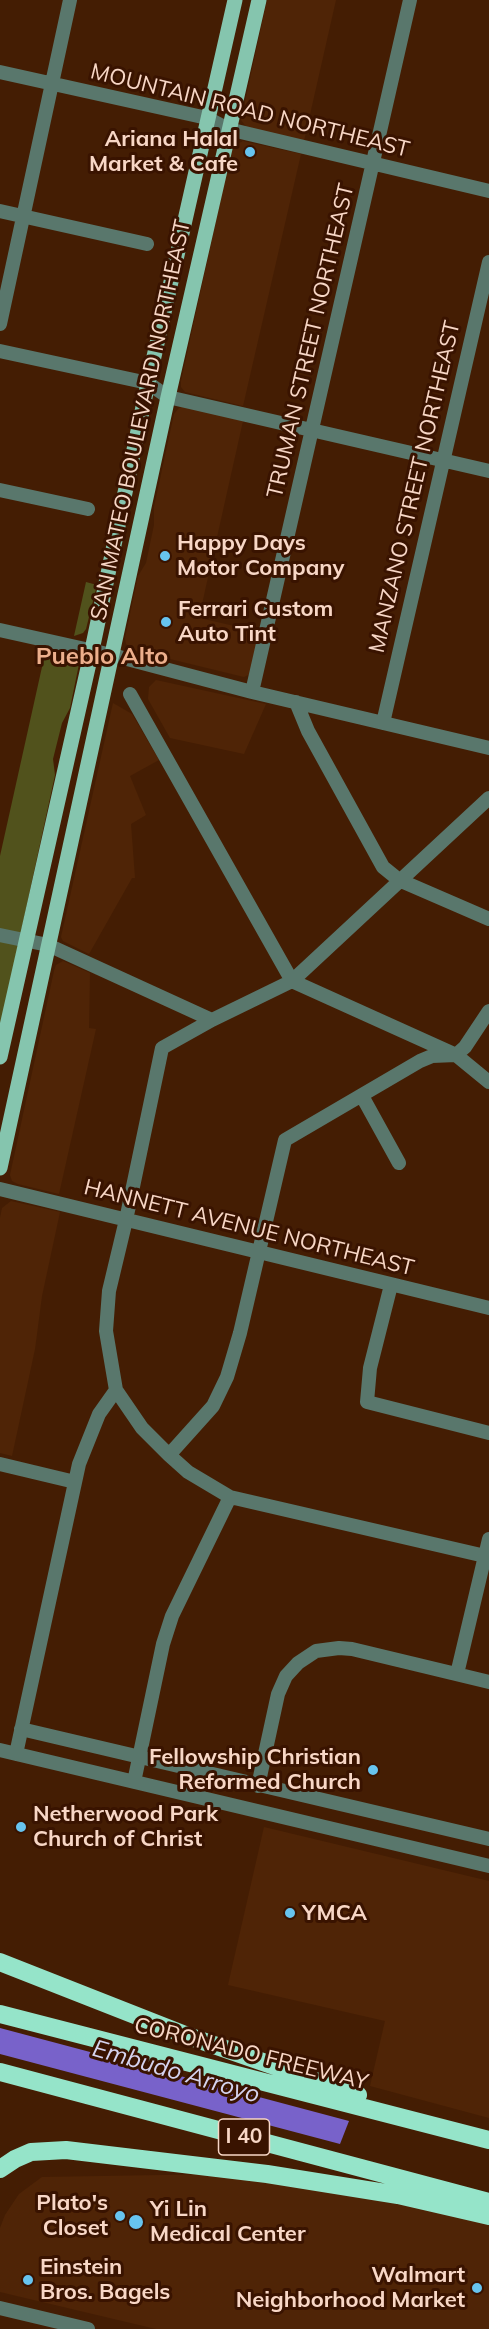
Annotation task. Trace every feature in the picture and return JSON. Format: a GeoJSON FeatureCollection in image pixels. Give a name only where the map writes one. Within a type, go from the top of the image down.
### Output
{"type":"FeatureCollection","features":[{"type":"Feature","properties":{"kind":"highway"},"geometry":{"type":"LineString","coordinates":[[0,1962],[188,2036],[278,2069],[344,2089],[438,2126]]}},
{"type":"Feature","properties":{"kind":"highway","name":"CORONADO FREEWAY"},"geometry":{"type":"LineString","coordinates":[[0,2014],[489,2140]]}},
{"type":"Feature","properties":{"kind":"highway","name":"I 40"},"geometry":{"type":"LineString","coordinates":[[0,2072],[489,2202]]}},
{"type":"Feature","properties":{"kind":"highway"},"geometry":{"type":"LineString","coordinates":[[0,2169],[31,2152],[66,2150],[267,2174],[398,2195],[489,2216]]}},
{"type":"Feature","properties":{"kind":"main road","name":"SAN MATEO BOULEVARD NORTHEAST"},"geometry":{"type":"LineString","coordinates":[[0,1057],[92,650],[148,383],[235,0]]}},
{"type":"Feature","properties":{"kind":"main road","name":"SAN MATEO BOULEVARD NORTHEAST"},"geometry":{"type":"LineString","coordinates":[[0,1168],[168,397],[259,0]]}},
{"type":"Feature","properties":{"kind":"street"},"geometry":{"type":"LineString","coordinates":[[0,324],[70,0]]}},
{"type":"Feature","properties":{"kind":"street","name":"TRUMAN STREET NORTHEAST"},"geometry":{"type":"LineString","coordinates":[[252,692],[410,0]]}},
{"type":"Feature","properties":{"kind":"street","name":"MOUNTAIN ROAD NORTHEAST"},"geometry":{"type":"LineString","coordinates":[[0,72],[207,118],[228,129],[489,191]]}},
{"type":"Feature","properties":{"kind":"street"},"geometry":{"type":"LineString","coordinates":[[0,211],[147,244]]}},
{"type":"Feature","properties":{"kind":"street","name":"MANZANO STREET NORTHEAST"},"geometry":{"type":"LineString","coordinates":[[383,723],[489,262]]}},
{"type":"Feature","properties":{"kind":"street"},"geometry":{"type":"LineString","coordinates":[[0,351],[148,383],[168,397],[489,471]]}},
{"type":"Feature","properties":{"kind":"street"},"geometry":{"type":"LineString","coordinates":[[0,490],[88,509]]}},
{"type":"Feature","properties":{"kind":"street"},"geometry":{"type":"LineString","coordinates":[[0,630],[92,650],[252,692],[489,748]]}},
{"type":"Feature","properties":{"kind":"street"},"geometry":{"type":"LineString","coordinates":[[130,694],[292,981],[456,1055],[489,1082]]}},
{"type":"Feature","properties":{"kind":"street"},"geometry":{"type":"LineString","coordinates":[[296,702],[311,735],[383,867],[399,880],[489,919]]}},
{"type":"Feature","properties":{"kind":"street"},"geometry":{"type":"LineString","coordinates":[[487,1556],[230,1497],[188,1472],[142,1428],[116,1390],[106,1331],[109,1292],[162,1048],[212,1020],[292,981],[489,798]]}},
{"type":"Feature","properties":{"kind":"street"},"geometry":{"type":"LineString","coordinates":[[0,935],[48,945],[212,1020]]}},
{"type":"Feature","properties":{"kind":"street"},"geometry":{"type":"LineString","coordinates":[[169,1455],[213,1406],[227,1377],[240,1333],[257,1251],[285,1140],[420,1061],[432,1056],[456,1055],[465,1047],[489,1011]]}},
{"type":"Feature","properties":{"kind":"street"},"geometry":{"type":"LineString","coordinates":[[362,1096],[399,1163]]}},
{"type":"Feature","properties":{"kind":"street","name":"HANNETT AVENUE NORTHEAST"},"geometry":{"type":"LineString","coordinates":[[0,1189],[489,1308]]}},
{"type":"Feature","properties":{"kind":"street"},"geometry":{"type":"LineString","coordinates":[[391,1284],[370,1368],[367,1402],[489,1433]]}},
{"type":"Feature","properties":{"kind":"street"},"geometry":{"type":"LineString","coordinates":[[15,1754],[79,1464],[99,1414],[116,1390]]}},
{"type":"Feature","properties":{"kind":"street"},"geometry":{"type":"LineString","coordinates":[[0,1464],[75,1482]]}},
{"type":"Feature","properties":{"kind":"street"},"geometry":{"type":"LineString","coordinates":[[134,1782],[163,1644],[172,1616],[230,1497]]}},
{"type":"Feature","properties":{"kind":"street"},"geometry":{"type":"LineString","coordinates":[[457,1674],[487,1556],[489,1539]]}},
{"type":"Feature","properties":{"kind":"street"},"geometry":{"type":"LineString","coordinates":[[258,1786],[278,1694],[286,1676],[298,1663],[316,1651],[339,1648],[489,1682]]}},
{"type":"Feature","properties":{"kind":"street"},"geometry":{"type":"LineString","coordinates":[[21,1730],[489,1839]]}},
{"type":"Feature","properties":{"kind":"street"},"geometry":{"type":"LineString","coordinates":[[0,1750],[489,1866]]}},
{"type":"Feature","properties":{"kind":"street"},"geometry":{"type":"LineString","coordinates":[[0,2308],[88,2329]]}},
{"type":"Feature","properties":{"kind":"shaded area"},"geometry":{"type":"Polygon","coordinates":[[[267,0],[336,0],[304,141],[247,128],[241,120],[267,0]]]}},
{"type":"Feature","properties":{"kind":"shaded area"},"geometry":{"type":"Polygon","coordinates":[[[243,141],[301,154],[243,406],[185,392],[181,387],[181,381],[231,152],[234,146],[243,141]]]}},
{"type":"Feature","properties":{"kind":"shaded area"},"geometry":{"type":"Polygon","coordinates":[[[184,406],[243,421],[200,613],[204,619],[260,632],[250,674],[244,677],[133,650],[126,644],[125,638],[138,576],[146,563],[154,525],[154,507],[174,414],[184,406]]]}},
{"type":"Feature","properties":{"kind":"shaded area"},"geometry":{"type":"Polygon","coordinates":[[[86,582],[97,585],[86,629],[83,633],[74,636],[86,582]]]}},
{"type":"Feature","properties":{"kind":"shaded area"},"geometry":{"type":"Polygon","coordinates":[[[46,649],[71,655],[77,659],[79,664],[70,708],[62,723],[53,759],[55,775],[0,1028],[0,856],[46,649]]]}},
{"type":"Feature","properties":{"kind":"shaded area"},"geometry":{"type":"Polygon","coordinates":[[[156,680],[266,704],[244,754],[170,738],[148,699],[149,687],[156,680]]]}},
{"type":"Feature","properties":{"kind":"shaded area"},"geometry":{"type":"Polygon","coordinates":[[[113,703],[132,714],[159,760],[130,776],[146,815],[131,824],[135,878],[132,878],[89,954],[63,941],[61,937],[113,703]]]}},
{"type":"Feature","properties":{"kind":"shaded area"},"geometry":{"type":"Polygon","coordinates":[[[63,961],[90,973],[89,1028],[96,1029],[59,1194],[18,1184],[12,1181],[10,1175],[54,971],[56,965],[63,961]]]}},
{"type":"Feature","properties":{"kind":"shaded area"},"geometry":{"type":"Polygon","coordinates":[[[11,1201],[60,1212],[42,1296],[35,1349],[12,1456],[0,1453],[0,1218],[2,1208],[11,1201]]]}},
{"type":"Feature","properties":{"kind":"shaded area"},"geometry":{"type":"Polygon","coordinates":[[[264,1827],[489,1881],[489,2118],[370,2086],[385,2021],[228,1985],[264,1827]]]}},
{"type":"Feature","properties":{"kind":"shaded area"},"geometry":{"type":"Polygon","coordinates":[[[0,2028],[349,2121],[340,2144],[0,2054],[0,2028]]]}},
{"type":"Feature","properties":{"kind":"shaded area"},"geometry":{"type":"Polygon","coordinates":[[[225,2174],[413,2207],[489,2225],[489,2329],[156,2329],[0,2292],[0,2228],[5,2215],[19,2194],[42,2177],[225,2174]]]}},
{"type":"Feature","properties":{"kind":"place","name":"Ariana Halal Market & Cafe"},"geometry":{"type":"Point","coordinates":[250,152]}},
{"type":"Feature","properties":{"kind":"place","name":"Happy Days Motor Company"},"geometry":{"type":"Point","coordinates":[165,556]}},
{"type":"Feature","properties":{"kind":"place","name":"Ferrari Custom Auto Tint"},"geometry":{"type":"Point","coordinates":[166,622]}},
{"type":"Feature","properties":{"kind":"place","name":"Fellowship Christian Reformed Church"},"geometry":{"type":"Point","coordinates":[373,1770]}},
{"type":"Feature","properties":{"kind":"place","name":"Netherwood Park Church of Christ"},"geometry":{"type":"Point","coordinates":[21,1827]}},
{"type":"Feature","properties":{"kind":"place","name":"YMCA"},"geometry":{"type":"Point","coordinates":[290,1913]}},
{"type":"Feature","properties":{"kind":"place","name":"Plato's Closet"},"geometry":{"type":"Point","coordinates":[120,2216]}},
{"type":"Feature","properties":{"kind":"place","name":"Yi Lin Medical Center"},"geometry":{"type":"Point","coordinates":[136,2222]}},
{"type":"Feature","properties":{"kind":"place","name":"Einstein Bros. Bagels"},"geometry":{"type":"Point","coordinates":[28,2280]}},
{"type":"Feature","properties":{"kind":"place","name":"Walmart Neighborhood Market"},"geometry":{"type":"Point","coordinates":[477,2288]}},
{"type":"Feature","properties":{"kind":"district","name":"Pueblo Alto"},"geometry":{"type":"Point","coordinates":[102,657]}},
{"type":"Feature","properties":{"kind":"water label","name":"Embudo Arroyo"},"geometry":{"type":"Point","coordinates":[176,2072]}}]}
